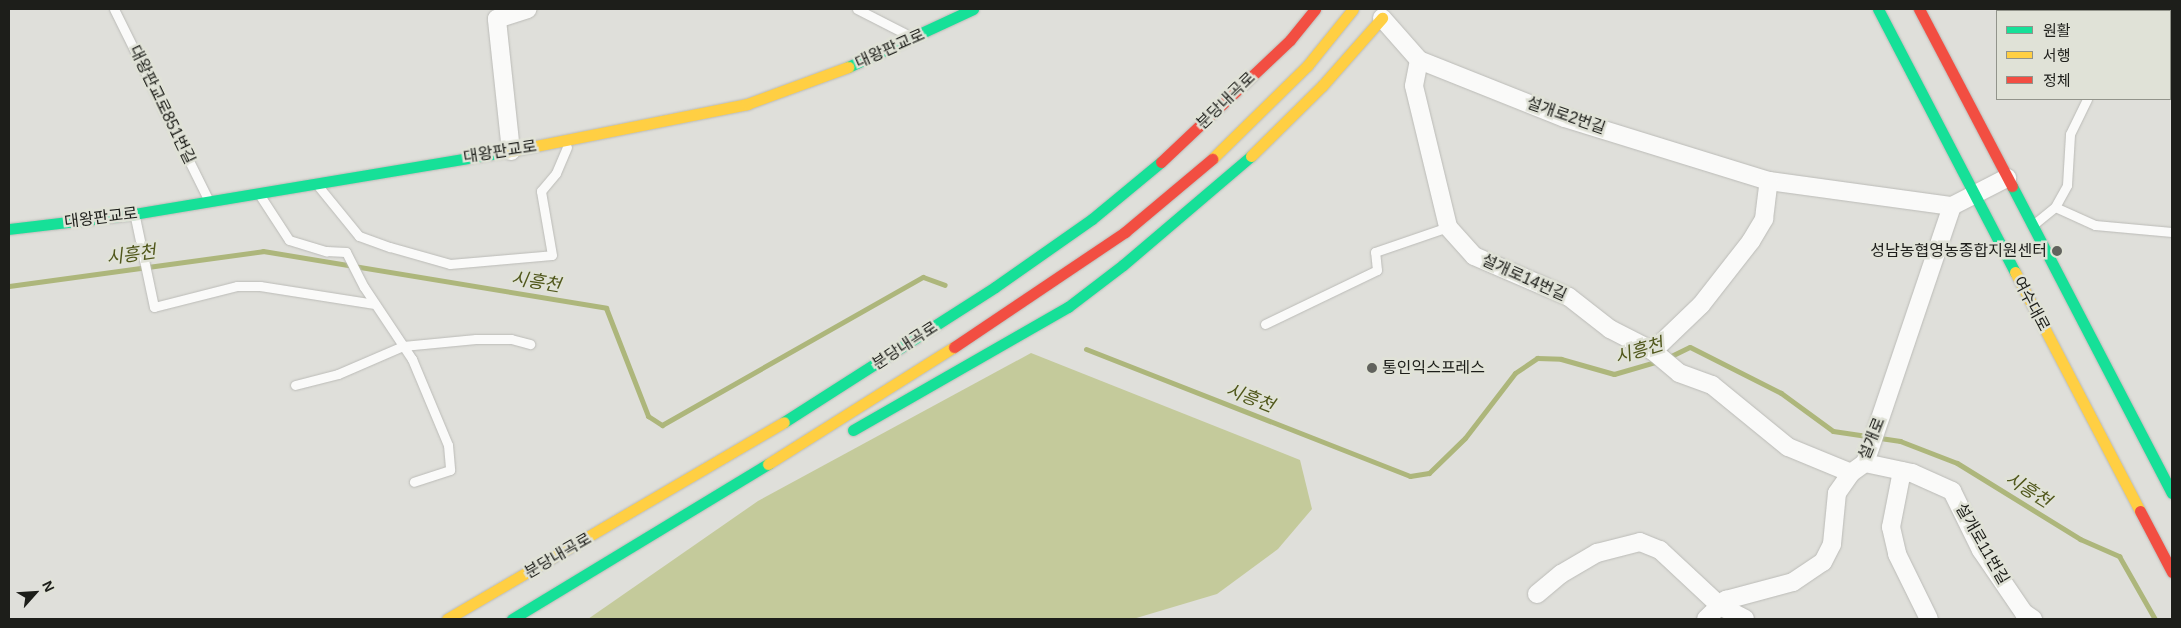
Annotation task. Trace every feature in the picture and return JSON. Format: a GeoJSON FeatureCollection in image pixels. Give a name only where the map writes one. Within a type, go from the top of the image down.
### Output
{"type":"FeatureCollection","features":[{"type":"Feature","properties":{"kind":"main road","name":"대왕판교로"},"geometry":{"type":"LineString","coordinates":[[9,229],[134,214],[209,202],[314,182],[569,141],[747,104],[829,76],[915,39],[973,9]]}},
{"type":"Feature","properties":{"kind":"main road","name":"분당내곡로"},"geometry":{"type":"LineString","coordinates":[[447,619],[775,428],[996,287],[1092,219],[1175,151],[1290,40],[1315,9]]}},
{"type":"Feature","properties":{"kind":"main road","name":"분당내곡로"},"geometry":{"type":"LineString","coordinates":[[512,619],[798,446],[998,319],[1124,232],[1210,161],[1307,66],[1353,9]]}},
{"type":"Feature","properties":{"kind":"main road","name":"여수대로"},"geometry":{"type":"LineString","coordinates":[[1878,9],[2172,572]]}},
{"type":"Feature","properties":{"kind":"main road"},"geometry":{"type":"LineString","coordinates":[[1919,9],[2172,493]]}},
{"type":"Feature","properties":{"kind":"main road"},"geometry":{"type":"LineString","coordinates":[[798,446],[854,430],[1068,307],[1123,265],[1254,154],[1322,86],[1386,13]]}},
{"type":"Feature","properties":{"kind":"street"},"geometry":{"type":"LineString","coordinates":[[510,151],[497,18],[527,9]]}},
{"type":"Feature","properties":{"kind":"street","name":"설개로2번길"},"geometry":{"type":"LineString","coordinates":[[1386,13],[1419,60],[1565,118],[1769,181],[1952,206]]}},
{"type":"Feature","properties":{"kind":"street","name":"설개로14번길"},"geometry":{"type":"LineString","coordinates":[[1419,60],[1414,86],[1448,227],[1474,256],[1569,297],[1610,329],[1654,351],[1679,373],[1712,385],[1788,446],[1851,473]]}},
{"type":"Feature","properties":{"kind":"street"},"geometry":{"type":"LineString","coordinates":[[1952,206],[2007,178]]}},
{"type":"Feature","properties":{"kind":"street"},"geometry":{"type":"LineString","coordinates":[[1654,351],[1701,305],[1751,240],[1764,219],[1769,181]]}},
{"type":"Feature","properties":{"kind":"street","name":"설개로"},"geometry":{"type":"LineString","coordinates":[[1706,619],[1726,600],[1753,591],[1793,582],[1823,562],[1832,544],[1837,493],[1851,473],[1868,455],[1952,206]]}},
{"type":"Feature","properties":{"kind":"street","name":"설개로11번길"},"geometry":{"type":"LineString","coordinates":[[1868,455],[1952,491],[1981,550],[2024,613],[2033,619]]}},
{"type":"Feature","properties":{"kind":"street"},"geometry":{"type":"LineString","coordinates":[[1902,471],[1891,527],[1897,554],[1929,619]]}},
{"type":"Feature","properties":{"kind":"street"},"geometry":{"type":"LineString","coordinates":[[1537,594],[1561,574],[1597,553],[1640,542],[1660,550],[1720,606],[1745,619]]}},
{"type":"Feature","properties":{"kind":"lane","name":"대왕판교로851번길"},"geometry":{"type":"LineString","coordinates":[[114,9],[209,202]]}},
{"type":"Feature","properties":{"kind":"lane"},"geometry":{"type":"LineString","coordinates":[[857,9],[915,39]]}},
{"type":"Feature","properties":{"kind":"lane"},"geometry":{"type":"LineString","coordinates":[[2032,226],[2055,207],[2067,185],[2070,134],[2087,100]]}},
{"type":"Feature","properties":{"kind":"lane"},"geometry":{"type":"LineString","coordinates":[[314,182],[358,236],[390,247],[450,264],[552,255],[541,192],[556,173],[569,141]]}},
{"type":"Feature","properties":{"kind":"lane"},"geometry":{"type":"LineString","coordinates":[[258,192],[289,240],[326,251],[346,252],[364,287],[412,360],[448,445],[450,470],[414,482]]}},
{"type":"Feature","properties":{"kind":"lane"},"geometry":{"type":"LineString","coordinates":[[2055,207],[2095,225],[2172,232]]}},
{"type":"Feature","properties":{"kind":"lane"},"geometry":{"type":"LineString","coordinates":[[134,214],[154,307],[237,286],[260,286],[375,304]]}},
{"type":"Feature","properties":{"kind":"lane"},"geometry":{"type":"LineString","coordinates":[[1265,324],[1377,270],[1375,252],[1448,227]]}},
{"type":"Feature","properties":{"kind":"lane"},"geometry":{"type":"LineString","coordinates":[[295,385],[338,374],[403,346],[476,339],[511,338],[530,344]]}},
{"type":"Feature","properties":{"kind":"green space"},"geometry":{"type":"Polygon","coordinates":[[[1031,353],[1300,460],[1312,509],[1278,549],[1217,594],[1133,619],[588,619],[758,501],[1031,353]]]}},
{"type":"Feature","properties":{"kind":"waterway","name":"시흥천"},"geometry":{"type":"LineString","coordinates":[[9,286],[263,251],[606,308],[648,416],[662,425],[923,277],[945,285]]}},
{"type":"Feature","properties":{"kind":"waterway","name":"시흥천"},"geometry":{"type":"LineString","coordinates":[[1667,358],[1690,347],[1781,393],[1833,431],[1900,441],[1957,463],[2080,539],[2119,556],[2155,619]]}},
{"type":"Feature","properties":{"kind":"waterway","name":"시흥천"},"geometry":{"type":"LineString","coordinates":[[1086,349],[1410,476],[1429,473],[1465,438],[1515,373],[1537,358],[1561,359],[1614,374],[1659,361]]}},
{"type":"Feature","properties":{"kind":"traffic: fast"},"geometry":{"type":"LineString","coordinates":[[848,67],[973,9]]}},
{"type":"Feature","properties":{"kind":"traffic: fast"},"geometry":{"type":"LineString","coordinates":[[1878,9],[2015,272]]}},
{"type":"Feature","properties":{"kind":"traffic: fast"},"geometry":{"type":"LineString","coordinates":[[9,229],[134,214],[500,153]]}},
{"type":"Feature","properties":{"kind":"traffic: fast"},"geometry":{"type":"LineString","coordinates":[[853,430],[1068,307],[1123,265],[1251,156]]}},
{"type":"Feature","properties":{"kind":"traffic: fast"},"geometry":{"type":"LineString","coordinates":[[784,422],[995,287],[1092,219],[1161,162]]}},
{"type":"Feature","properties":{"kind":"traffic: fast"},"geometry":{"type":"LineString","coordinates":[[2012,186],[2172,493]]}},
{"type":"Feature","properties":{"kind":"traffic: fast"},"geometry":{"type":"LineString","coordinates":[[512,619],[768,464]]}},
{"type":"Feature","properties":{"kind":"traffic: slow"},"geometry":{"type":"LineString","coordinates":[[1212,159],[1307,66],[1353,9]]}},
{"type":"Feature","properties":{"kind":"traffic: slow"},"geometry":{"type":"LineString","coordinates":[[1251,156],[1322,86],[1382,18]]}},
{"type":"Feature","properties":{"kind":"traffic: slow"},"geometry":{"type":"LineString","coordinates":[[500,153],[747,104],[848,67]]}},
{"type":"Feature","properties":{"kind":"traffic: slow"},"geometry":{"type":"LineString","coordinates":[[2015,272],[2140,511]]}},
{"type":"Feature","properties":{"kind":"traffic: slow"},"geometry":{"type":"LineString","coordinates":[[768,464],[954,347]]}},
{"type":"Feature","properties":{"kind":"traffic: slow"},"geometry":{"type":"LineString","coordinates":[[447,619],[784,422]]}},
{"type":"Feature","properties":{"kind":"traffic: jam"},"geometry":{"type":"LineString","coordinates":[[1161,162],[1290,40],[1315,9]]}},
{"type":"Feature","properties":{"kind":"traffic: jam"},"geometry":{"type":"LineString","coordinates":[[1919,9],[2012,186]]}},
{"type":"Feature","properties":{"kind":"traffic: jam"},"geometry":{"type":"LineString","coordinates":[[954,347],[1125,232],[1212,159]]}},
{"type":"Feature","properties":{"kind":"traffic: jam"},"geometry":{"type":"LineString","coordinates":[[2140,511],[2172,572]]}},
{"type":"Feature","properties":{"kind":"place","name":"성남농협영농종합지원센터"},"geometry":{"type":"Point","coordinates":[2057,251]}},
{"type":"Feature","properties":{"kind":"place","name":"통인익스프레스"},"geometry":{"type":"Point","coordinates":[1372,368]}}]}
